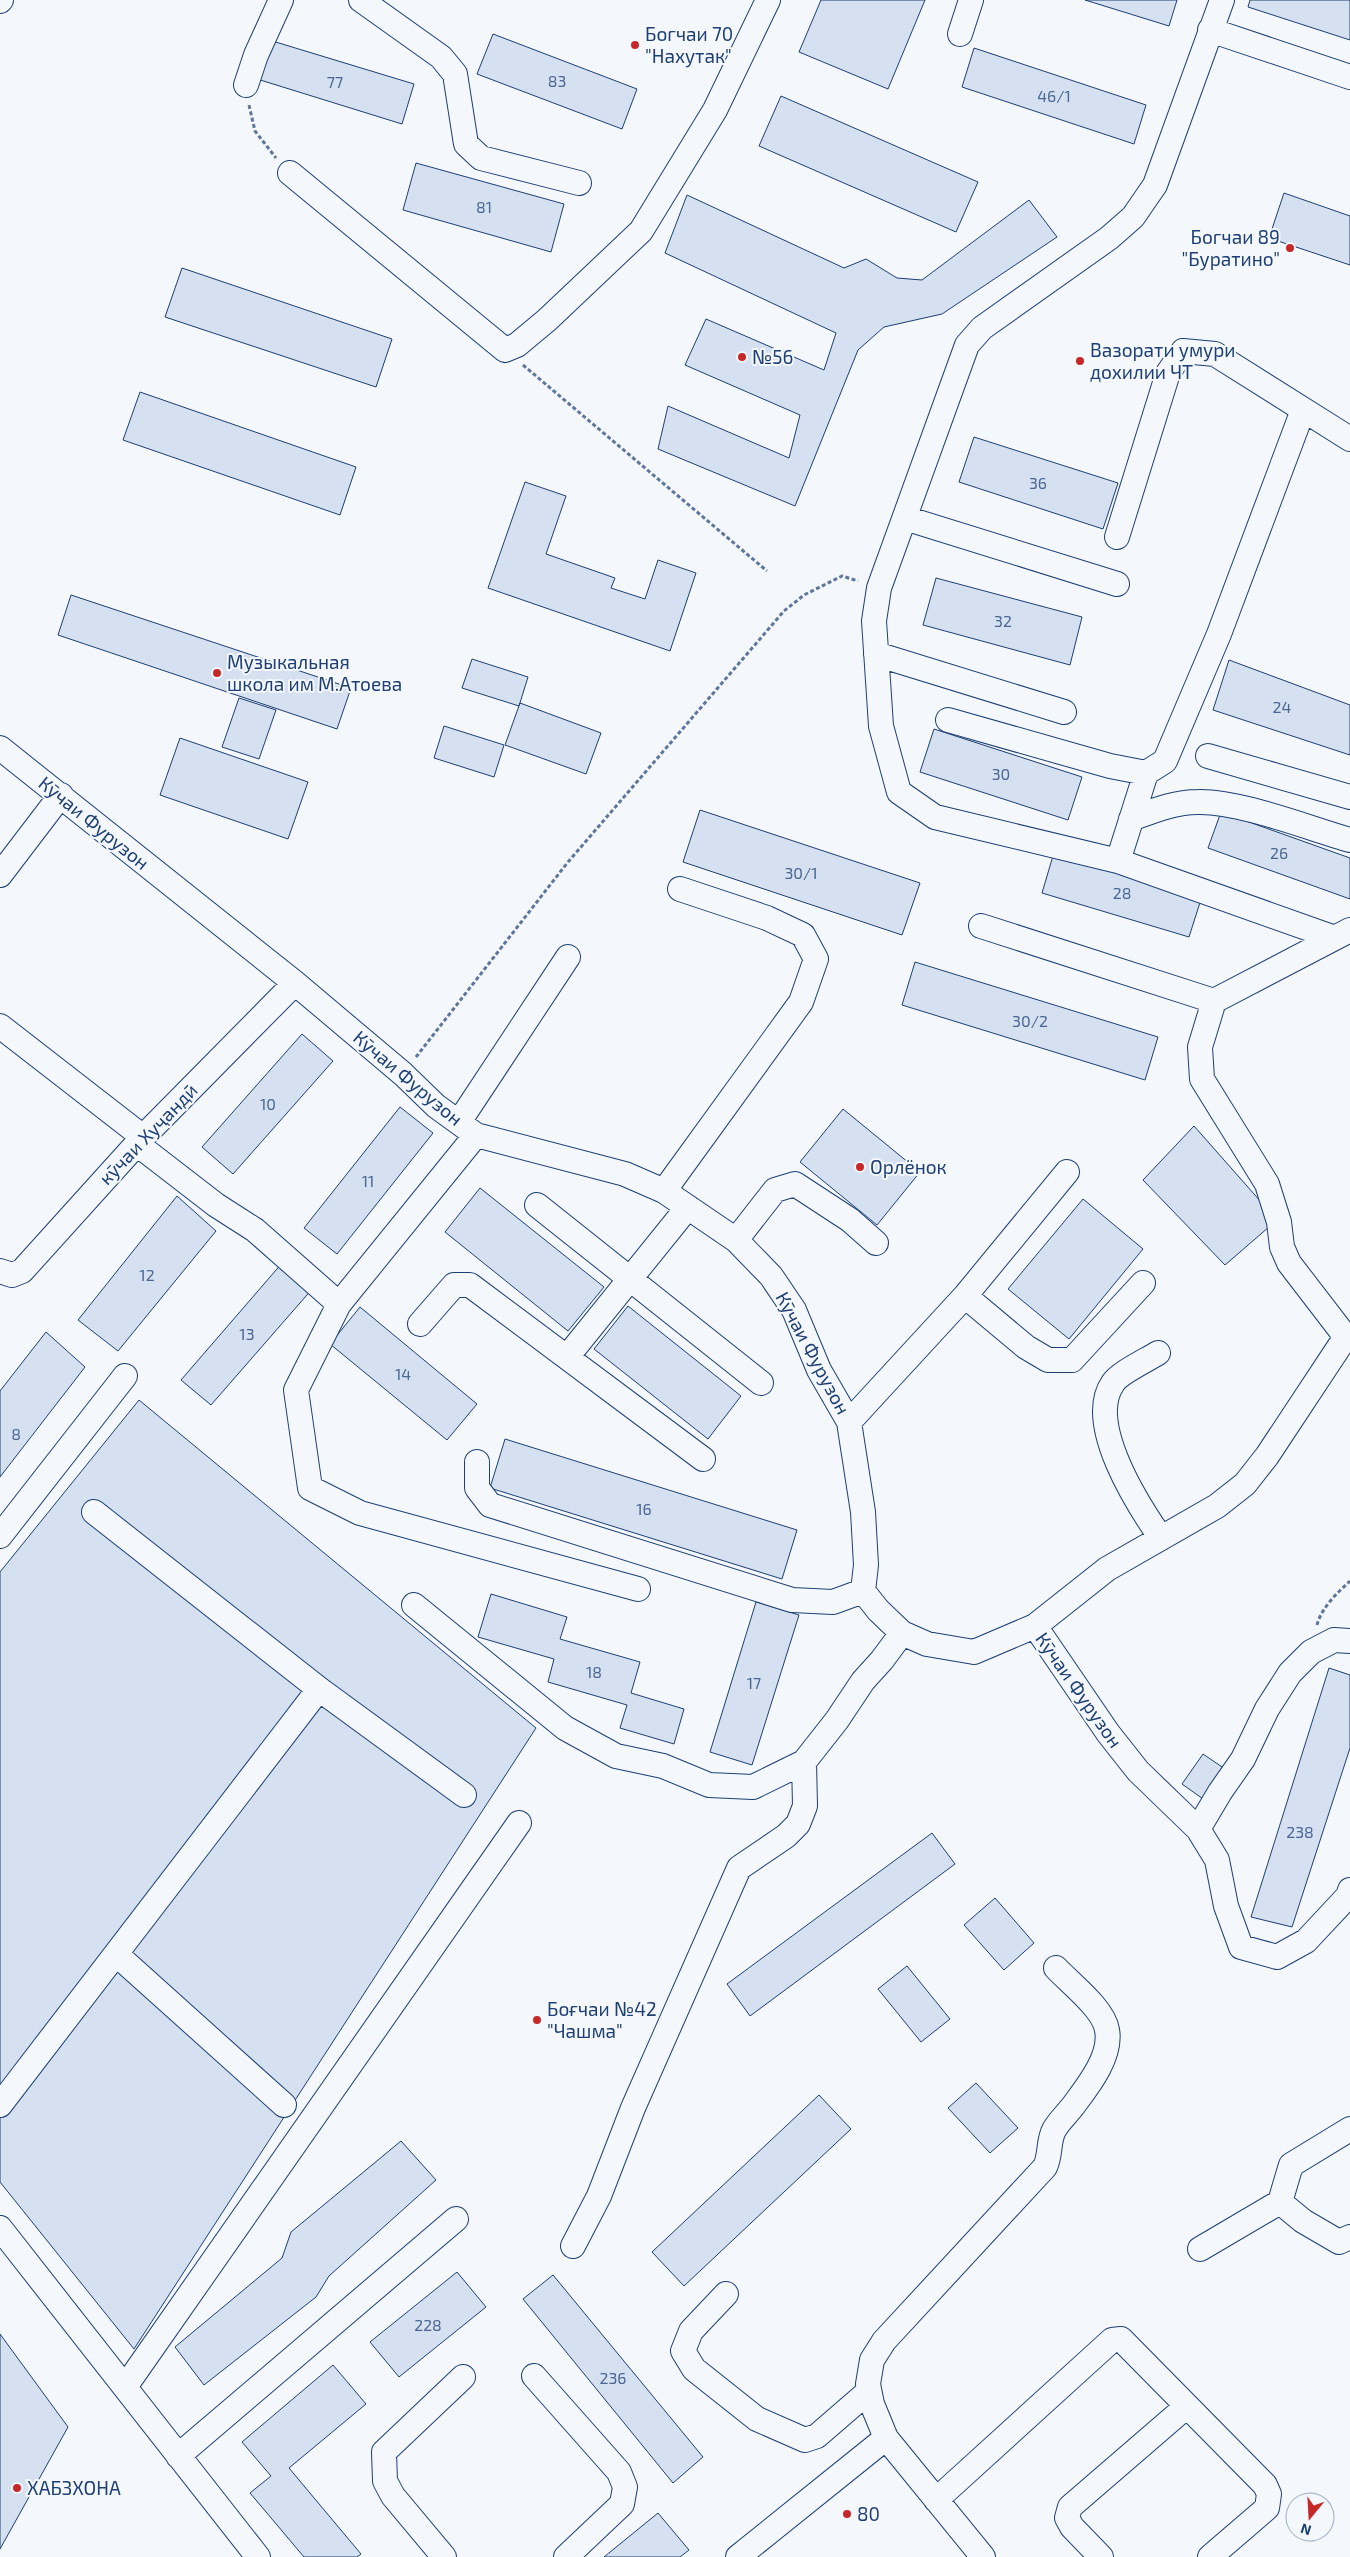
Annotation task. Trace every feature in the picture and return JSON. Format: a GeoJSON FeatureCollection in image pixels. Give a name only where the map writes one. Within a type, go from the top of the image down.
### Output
{"type":"FeatureCollection","features":[{"type":"Feature","properties":{"kind":"street"},"geometry":{"type":"LineString","coordinates":[[246,85],[256,55],[282,0]]}},
{"type":"Feature","properties":{"kind":"street"},"geometry":{"type":"LineString","coordinates":[[361,0],[441,57],[455,74],[466,144],[481,158],[579,183]]}},
{"type":"Feature","properties":{"kind":"street"},"geometry":{"type":"LineString","coordinates":[[290,173],[505,350],[517,345],[548,320],[641,230],[715,110],[768,0]]}},
{"type":"Feature","properties":{"kind":"street"},"geometry":{"type":"LineString","coordinates":[[960,34],[971,0]]}},
{"type":"Feature","properties":{"kind":"street"},"geometry":{"type":"LineString","coordinates":[[1222,0],[1155,185],[1133,217],[1109,238],[982,328],[967,345],[880,588],[874,621],[881,726],[899,792],[935,817],[1118,861],[1342,934]]}},
{"type":"Feature","properties":{"kind":"street"},"geometry":{"type":"LineString","coordinates":[[1210,30],[1350,77]]}},
{"type":"Feature","properties":{"kind":"street"},"geometry":{"type":"LineString","coordinates":[[1117,538],[1168,372],[1184,351],[1215,354],[1350,439]]}},
{"type":"Feature","properties":{"kind":"street"},"geometry":{"type":"LineString","coordinates":[[1118,861],[1146,774],[1165,761],[1219,634],[1303,410]]}},
{"type":"Feature","properties":{"kind":"street"},"geometry":{"type":"LineString","coordinates":[[905,518],[1117,584]]}},
{"type":"Feature","properties":{"kind":"street"},"geometry":{"type":"LineString","coordinates":[[876,654],[1064,712]]}},
{"type":"Feature","properties":{"kind":"street"},"geometry":{"type":"LineString","coordinates":[[948,720],[1110,766],[1146,774]]}},
{"type":"Feature","properties":{"kind":"street","name":"Кӯчаи Фурузон"},"geometry":{"type":"LineString","coordinates":[[0,748],[295,983],[403,1074],[436,1106],[468,1129],[625,1174],[664,1191],[736,1240],[771,1276],[794,1310],[819,1370],[849,1422],[863,1512],[866,1565],[863,1591],[878,1610],[902,1633],[927,1644],[974,1652],[1035,1626],[1108,1733],[1138,1771],[1198,1829],[1217,1860],[1226,1906],[1241,1948],[1277,1957],[1306,1940],[1348,1896],[1350,1890]]}},
{"type":"Feature","properties":{"kind":"street"},"geometry":{"type":"LineString","coordinates":[[1208,756],[1350,797]]}},
{"type":"Feature","properties":{"kind":"street"},"geometry":{"type":"LineString","coordinates":[[0,875],[61,795]]}},
{"type":"Feature","properties":{"kind":"street"},"geometry":{"type":"LineString","coordinates":[[1131,820],[1162,807],[1198,802],[1239,808],[1350,840]]}},
{"type":"Feature","properties":{"kind":"street"},"geometry":{"type":"LineString","coordinates":[[664,1191],[801,1002],[816,959],[803,935],[767,918],[680,889]]}},
{"type":"Feature","properties":{"kind":"street"},"geometry":{"type":"LineString","coordinates":[[981,926],[1214,1001],[1342,934]]}},
{"type":"Feature","properties":{"kind":"street"},"geometry":{"type":"LineString","coordinates":[[568,958],[468,1129],[340,1304],[296,1390],[310,1488],[360,1513],[638,1589]]}},
{"type":"Feature","properties":{"kind":"street","name":"кӯчаи Хуҷандӣ"},"geometry":{"type":"LineString","coordinates":[[0,1271],[12,1275],[22,1271],[140,1141],[295,983]]}},
{"type":"Feature","properties":{"kind":"street"},"geometry":{"type":"LineString","coordinates":[[1035,1626],[1107,1570],[1217,1506],[1245,1484],[1267,1456],[1343,1341],[1342,1332],[1288,1263],[1282,1247],[1279,1222],[1267,1184],[1202,1080],[1200,1048],[1214,1001]]}},
{"type":"Feature","properties":{"kind":"street"},"geometry":{"type":"LineString","coordinates":[[0,1026],[216,1205],[255,1230],[340,1304]]}},
{"type":"Feature","properties":{"kind":"street"},"geometry":{"type":"LineString","coordinates":[[849,1422],[965,1296],[1067,1172]]}},
{"type":"Feature","properties":{"kind":"street"},"geometry":{"type":"LineString","coordinates":[[736,1240],[775,1190],[795,1184],[850,1220],[876,1243]]}},
{"type":"Feature","properties":{"kind":"street"},"geometry":{"type":"LineString","coordinates":[[537,1205],[762,1383]]}},
{"type":"Feature","properties":{"kind":"street"},"geometry":{"type":"LineString","coordinates":[[567,1357],[688,1207]]}},
{"type":"Feature","properties":{"kind":"street"},"geometry":{"type":"LineString","coordinates":[[965,1296],[1026,1347],[1048,1360],[1072,1360],[1142,1283]]}},
{"type":"Feature","properties":{"kind":"street"},"geometry":{"type":"LineString","coordinates":[[420,1324],[454,1285],[470,1285],[703,1459]]}},
{"type":"Feature","properties":{"kind":"street"},"geometry":{"type":"LineString","coordinates":[[1158,1353],[1113,1382],[1107,1398],[1105,1421],[1122,1472],[1144,1514],[1161,1538]]}},
{"type":"Feature","properties":{"kind":"street"},"geometry":{"type":"LineString","coordinates":[[0,1536],[125,1376]]}},
{"type":"Feature","properties":{"kind":"street"},"geometry":{"type":"LineString","coordinates":[[478,1462],[477,1488],[490,1505],[792,1600],[833,1602],[863,1591]]}},
{"type":"Feature","properties":{"kind":"street"},"geometry":{"type":"LineString","coordinates":[[94,1512],[319,1689],[464,1795]]}},
{"type":"Feature","properties":{"kind":"street"},"geometry":{"type":"LineString","coordinates":[[414,1605],[565,1728],[616,1756],[663,1766],[709,1786],[753,1787],[804,1762],[837,1720],[863,1681],[882,1660],[902,1633]]}},
{"type":"Feature","properties":{"kind":"street"},"geometry":{"type":"LineString","coordinates":[[1198,1829],[1220,1792],[1243,1760],[1267,1709],[1286,1680],[1311,1652],[1334,1640],[1350,1641]]}},
{"type":"Feature","properties":{"kind":"street"},"geometry":{"type":"LineString","coordinates":[[0,2105],[319,1689]]}},
{"type":"Feature","properties":{"kind":"street"},"geometry":{"type":"LineString","coordinates":[[573,2246],[598,2196],[634,2108],[739,1868],[786,1836],[798,1824],[806,1806],[804,1762]]}},
{"type":"Feature","properties":{"kind":"street"},"geometry":{"type":"LineString","coordinates":[[125,2387],[519,1823]]}},
{"type":"Feature","properties":{"kind":"street"},"geometry":{"type":"LineString","coordinates":[[116,1954],[284,2105]]}},
{"type":"Feature","properties":{"kind":"street"},"geometry":{"type":"LineString","coordinates":[[982,2557],[886,2438],[870,2398],[869,2369],[884,2341],[1036,2179],[1050,2158],[1053,2131],[1099,2067],[1106,2047],[1107,2030],[1095,2008],[1056,1968]]}},
{"type":"Feature","properties":{"kind":"street"},"geometry":{"type":"LineString","coordinates":[[1200,2249],[1280,2202],[1291,2165],[1350,2129]]}},
{"type":"Feature","properties":{"kind":"street"},"geometry":{"type":"LineString","coordinates":[[1280,2202],[1303,2221],[1346,2246]]}},
{"type":"Feature","properties":{"kind":"street"},"geometry":{"type":"LineString","coordinates":[[178,2456],[456,2219]]}},
{"type":"Feature","properties":{"kind":"street"},"geometry":{"type":"LineString","coordinates":[[0,2228],[258,2557]]}},
{"type":"Feature","properties":{"kind":"street"},"geometry":{"type":"LineString","coordinates":[[726,2294],[691,2331],[684,2351],[694,2369],[757,2419],[804,2440],[818,2436],[870,2398]]}},
{"type":"Feature","properties":{"kind":"street"},"geometry":{"type":"LineString","coordinates":[[936,2500],[1112,2340],[1121,2338],[1265,2486],[1269,2494],[1267,2508],[1210,2557]]}},
{"type":"Feature","properties":{"kind":"street"},"geometry":{"type":"LineString","coordinates":[[534,2376],[620,2472],[625,2487],[622,2504],[566,2557]]}},
{"type":"Feature","properties":{"kind":"street"},"geometry":{"type":"LineString","coordinates":[[444,2557],[393,2496],[385,2481],[384,2452],[463,2377]]}},
{"type":"Feature","properties":{"kind":"street"},"geometry":{"type":"LineString","coordinates":[[1101,2557],[1070,2523],[1067,2518],[1070,2507],[1187,2406]]}},
{"type":"Feature","properties":{"kind":"street"},"geometry":{"type":"LineString","coordinates":[[738,2557],[886,2438]]}},
{"type":"Feature","properties":{"kind":"path"},"geometry":{"type":"LineString","coordinates":[[246,85],[255,131],[268,150],[290,173]]}},
{"type":"Feature","properties":{"kind":"path"},"geometry":{"type":"LineString","coordinates":[[505,350],[767,571]]}},
{"type":"Feature","properties":{"kind":"path"},"geometry":{"type":"LineString","coordinates":[[403,1074],[568,862],[784,611],[804,595],[842,576],[846,577]]}},
{"type":"Feature","properties":{"kind":"path"},"geometry":{"type":"LineString","coordinates":[[1311,1652],[1319,1619],[1338,1591],[1350,1581]]}},
{"type":"Feature","properties":{"kind":"building"},"geometry":{"type":"Polygon","coordinates":[[[821,0],[925,0],[888,89],[799,52],[821,0]]]}},
{"type":"Feature","properties":{"kind":"building"},"geometry":{"type":"Polygon","coordinates":[[[1085,0],[1177,0],[1169,26],[1085,0]]]}},
{"type":"Feature","properties":{"kind":"building"},"geometry":{"type":"Polygon","coordinates":[[[1250,0],[1350,0],[1350,40],[1248,7],[1250,0]]]}},
{"type":"Feature","properties":{"kind":"building"},"geometry":{"type":"Polygon","coordinates":[[[493,34],[637,89],[622,129],[477,74],[493,34]]]}},
{"type":"Feature","properties":{"kind":"building"},"geometry":{"type":"Polygon","coordinates":[[[269,40],[414,84],[402,124],[257,79],[269,40]]]}},
{"type":"Feature","properties":{"kind":"building"},"geometry":{"type":"Polygon","coordinates":[[[974,48],[1146,105],[1134,144],[962,87],[974,48]]]}},
{"type":"Feature","properties":{"kind":"building"},"geometry":{"type":"Polygon","coordinates":[[[781,96],[978,182],[956,232],[759,146],[781,96]]]}},
{"type":"Feature","properties":{"kind":"building"},"geometry":{"type":"Polygon","coordinates":[[[416,163],[564,204],[551,252],[403,210],[416,163]]]}},
{"type":"Feature","properties":{"kind":"building"},"geometry":{"type":"Polygon","coordinates":[[[1284,193],[1350,216],[1350,265],[1269,238],[1284,193]]]}},
{"type":"Feature","properties":{"kind":"building","name":"№56"},"geometry":{"type":"Polygon","coordinates":[[[687,195],[844,268],[866,259],[897,278],[922,280],[1029,200],[1057,237],[942,314],[884,327],[858,350],[795,506],[658,449],[668,406],[789,458],[800,415],[685,365],[706,319],[824,370],[836,333],[665,253],[687,195]]]}},
{"type":"Feature","properties":{"kind":"building"},"geometry":{"type":"Polygon","coordinates":[[[182,268],[392,339],[376,387],[165,317],[182,268]]]}},
{"type":"Feature","properties":{"kind":"building"},"geometry":{"type":"Polygon","coordinates":[[[140,392],[356,467],[340,515],[123,440],[140,392]]]}},
{"type":"Feature","properties":{"kind":"building"},"geometry":{"type":"Polygon","coordinates":[[[974,437],[1118,483],[1103,529],[959,482],[974,437]]]}},
{"type":"Feature","properties":{"kind":"building"},"geometry":{"type":"Polygon","coordinates":[[[525,482],[566,496],[546,554],[615,578],[611,588],[645,599],[658,560],[696,573],[670,651],[488,588],[525,482]]]}},
{"type":"Feature","properties":{"kind":"building"},"geometry":{"type":"Polygon","coordinates":[[[936,578],[1082,617],[1070,665],[923,625],[936,578]]]}},
{"type":"Feature","properties":{"kind":"building"},"geometry":{"type":"Polygon","coordinates":[[[71,595],[351,688],[337,729],[58,635],[71,595]]]}},
{"type":"Feature","properties":{"kind":"building"},"geometry":{"type":"Polygon","coordinates":[[[472,659],[528,677],[519,706],[462,688],[472,659]]]}},
{"type":"Feature","properties":{"kind":"building"},"geometry":{"type":"Polygon","coordinates":[[[1229,660],[1350,705],[1350,755],[1213,710],[1229,660]]]}},
{"type":"Feature","properties":{"kind":"building"},"geometry":{"type":"Polygon","coordinates":[[[239,698],[276,710],[259,759],[222,747],[239,698]]]}},
{"type":"Feature","properties":{"kind":"building"},"geometry":{"type":"Polygon","coordinates":[[[520,703],[601,733],[586,774],[505,745],[520,703]]]}},
{"type":"Feature","properties":{"kind":"building"},"geometry":{"type":"Polygon","coordinates":[[[444,726],[504,745],[494,777],[434,758],[444,726]]]}},
{"type":"Feature","properties":{"kind":"building"},"geometry":{"type":"Polygon","coordinates":[[[934,729],[1082,777],[1068,820],[920,772],[934,729]]]}},
{"type":"Feature","properties":{"kind":"building"},"geometry":{"type":"Polygon","coordinates":[[[180,738],[308,782],[288,839],[160,795],[180,738]]]}},
{"type":"Feature","properties":{"kind":"building"},"geometry":{"type":"Polygon","coordinates":[[[700,810],[920,883],[902,935],[683,862],[700,810]]]}},
{"type":"Feature","properties":{"kind":"building"},"geometry":{"type":"Polygon","coordinates":[[[1221,812],[1350,858],[1350,899],[1208,848],[1221,812]]]}},
{"type":"Feature","properties":{"kind":"building"},"geometry":{"type":"Polygon","coordinates":[[[1055,849],[1203,893],[1189,937],[1042,893],[1055,849]]]}},
{"type":"Feature","properties":{"kind":"building"},"geometry":{"type":"Polygon","coordinates":[[[915,962],[1158,1037],[1145,1080],[902,1005],[915,962]]]}},
{"type":"Feature","properties":{"kind":"building"},"geometry":{"type":"Polygon","coordinates":[[[302,1034],[333,1061],[233,1174],[202,1147],[302,1034]]]}},
{"type":"Feature","properties":{"kind":"building"},"geometry":{"type":"Polygon","coordinates":[[[400,1107],[433,1133],[337,1254],[304,1228],[400,1107]]]}},
{"type":"Feature","properties":{"kind":"building","name":"Орлёнок"},"geometry":{"type":"Polygon","coordinates":[[[843,1109],[920,1172],[877,1225],[800,1162],[843,1109]]]}},
{"type":"Feature","properties":{"kind":"building"},"geometry":{"type":"Polygon","coordinates":[[[1194,1126],[1277,1220],[1225,1265],[1143,1180],[1194,1126]]]}},
{"type":"Feature","properties":{"kind":"building"},"geometry":{"type":"Polygon","coordinates":[[[480,1188],[604,1287],[568,1331],[445,1232],[480,1188]]]}},
{"type":"Feature","properties":{"kind":"building"},"geometry":{"type":"Polygon","coordinates":[[[177,1196],[216,1231],[118,1351],[78,1320],[177,1196]]]}},
{"type":"Feature","properties":{"kind":"building"},"geometry":{"type":"Polygon","coordinates":[[[1083,1199],[1143,1249],[1069,1339],[1008,1289],[1083,1199]]]}},
{"type":"Feature","properties":{"kind":"building"},"geometry":{"type":"Polygon","coordinates":[[[283,1262],[313,1288],[211,1405],[181,1380],[283,1262]]]}},
{"type":"Feature","properties":{"kind":"building"},"geometry":{"type":"Polygon","coordinates":[[[628,1306],[741,1396],[708,1439],[594,1349],[628,1306]]]}},
{"type":"Feature","properties":{"kind":"building"},"geometry":{"type":"Polygon","coordinates":[[[360,1307],[477,1404],[447,1440],[330,1344],[360,1307]]]}},
{"type":"Feature","properties":{"kind":"building"},"geometry":{"type":"Polygon","coordinates":[[[46,1332],[85,1367],[0,1477],[0,1391],[46,1332]]]}},
{"type":"Feature","properties":{"kind":"building"},"geometry":{"type":"Polygon","coordinates":[[[139,1400],[536,1728],[134,2349],[0,2182],[0,1572],[139,1400]]]}},
{"type":"Feature","properties":{"kind":"building"},"geometry":{"type":"Polygon","coordinates":[[[505,1439],[797,1530],[782,1579],[490,1488],[505,1439]]]}},
{"type":"Feature","properties":{"kind":"building"},"geometry":{"type":"Polygon","coordinates":[[[491,1594],[567,1617],[560,1639],[640,1662],[631,1693],[684,1709],[674,1744],[620,1728],[627,1705],[548,1682],[554,1659],[478,1637],[491,1594]]]}},
{"type":"Feature","properties":{"kind":"building"},"geometry":{"type":"Polygon","coordinates":[[[756,1602],[799,1615],[752,1765],[710,1752],[756,1602]]]}},
{"type":"Feature","properties":{"kind":"building"},"geometry":{"type":"Polygon","coordinates":[[[1329,1668],[1350,1675],[1350,1748],[1292,1927],[1251,1917],[1329,1668]]]}},
{"type":"Feature","properties":{"kind":"building"},"geometry":{"type":"Polygon","coordinates":[[[1203,1754],[1228,1771],[1206,1801],[1182,1784],[1203,1754]]]}},
{"type":"Feature","properties":{"kind":"building"},"geometry":{"type":"Polygon","coordinates":[[[932,1833],[955,1864],[750,2016],[727,1984],[932,1833]]]}},
{"type":"Feature","properties":{"kind":"building"},"geometry":{"type":"Polygon","coordinates":[[[995,1898],[1034,1943],[1004,1970],[964,1925],[995,1898]]]}},
{"type":"Feature","properties":{"kind":"building"},"geometry":{"type":"Polygon","coordinates":[[[907,1966],[950,2019],[921,2042],[878,1989],[907,1966]]]}},
{"type":"Feature","properties":{"kind":"building"},"geometry":{"type":"Polygon","coordinates":[[[976,2083],[1018,2128],[990,2153],[948,2108],[976,2083]]]}},
{"type":"Feature","properties":{"kind":"building"},"geometry":{"type":"Polygon","coordinates":[[[819,2095],[851,2129],[684,2286],[652,2252],[819,2095]]]}},
{"type":"Feature","properties":{"kind":"building"},"geometry":{"type":"Polygon","coordinates":[[[401,2141],[436,2180],[329,2276],[316,2297],[204,2385],[175,2347],[282,2258],[291,2232],[401,2141]]]}},
{"type":"Feature","properties":{"kind":"building"},"geometry":{"type":"Polygon","coordinates":[[[457,2272],[486,2307],[399,2377],[370,2342],[457,2272]]]}},
{"type":"Feature","properties":{"kind":"building"},"geometry":{"type":"Polygon","coordinates":[[[553,2275],[703,2457],[673,2483],[523,2299],[553,2275]]]}},
{"type":"Feature","properties":{"kind":"building","name":"ХАБЗХОНА"},"geometry":{"type":"Polygon","coordinates":[[[0,2334],[68,2427],[0,2549],[0,2334]]]}},
{"type":"Feature","properties":{"kind":"building"},"geometry":{"type":"Polygon","coordinates":[[[333,2365],[366,2404],[289,2468],[361,2554],[357,2557],[304,2557],[250,2493],[271,2476],[242,2442],[333,2365]]]}},
{"type":"Feature","properties":{"kind":"building"},"geometry":{"type":"Polygon","coordinates":[[[658,2513],[689,2550],[680,2557],[604,2557],[658,2513]]]}},
{"type":"Feature","properties":{"kind":"place","name":"Богчаи 70 \"Нахутак\""},"geometry":{"type":"Point","coordinates":[635,45]}},
{"type":"Feature","properties":{"kind":"place","name":"Богчаи 89 \"Буратино\""},"geometry":{"type":"Point","coordinates":[1290,248]}},
{"type":"Feature","properties":{"kind":"place","name":"№56"},"geometry":{"type":"Point","coordinates":[742,357]}},
{"type":"Feature","properties":{"kind":"place","name":"Вазорати умури дохилии ЧТ"},"geometry":{"type":"Point","coordinates":[1080,361]}},
{"type":"Feature","properties":{"kind":"place","name":"Музыкальная школа им М.Атоева"},"geometry":{"type":"Point","coordinates":[217,673]}},
{"type":"Feature","properties":{"kind":"place","name":"Орлёнок"},"geometry":{"type":"Point","coordinates":[860,1167]}},
{"type":"Feature","properties":{"kind":"place","name":"Боғчаи №42 \"Чашма\""},"geometry":{"type":"Point","coordinates":[537,2020]}},
{"type":"Feature","properties":{"kind":"place","name":"ХАБЗХОНА"},"geometry":{"type":"Point","coordinates":[17,2488]}},
{"type":"Feature","properties":{"kind":"place","name":"80"},"geometry":{"type":"Point","coordinates":[847,2514]}}]}
